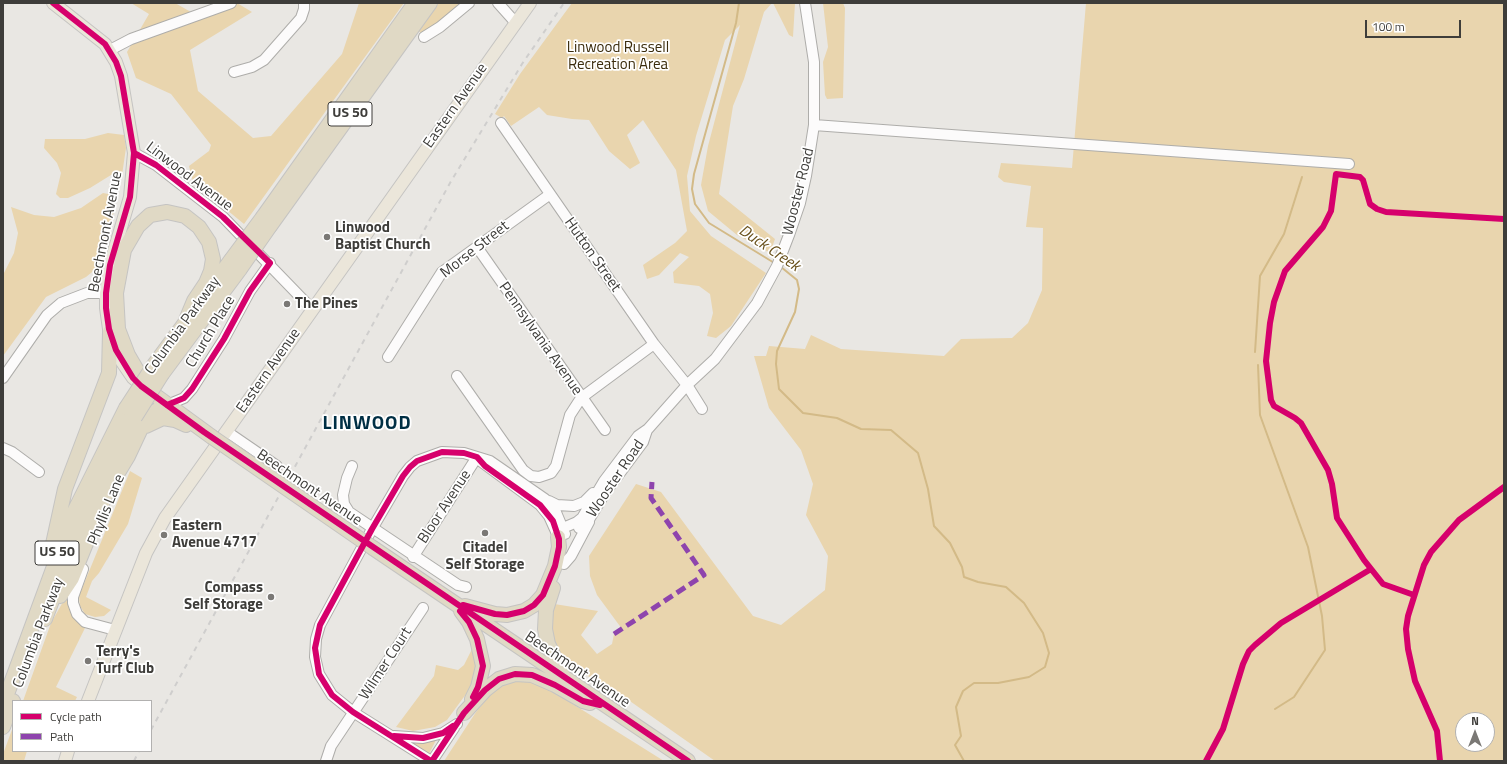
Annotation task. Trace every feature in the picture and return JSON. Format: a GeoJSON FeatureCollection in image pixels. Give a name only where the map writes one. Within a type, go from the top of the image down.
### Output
{"type":"FeatureCollection","features":[{"type":"Feature","properties":{"kind":"highway","name":"Columbia Parkway"},"geometry":{"type":"LineString","coordinates":[[266,221],[415,3]]}},
{"type":"Feature","properties":{"kind":"highway","name":"Columbia Parkway"},"geometry":{"type":"LineString","coordinates":[[3,705],[74,512],[130,412],[158,370],[266,221],[430,3]]}},
{"type":"Feature","properties":{"kind":"highway"},"geometry":{"type":"LineString","coordinates":[[124,250],[138,226],[150,215],[158,212],[176,213],[200,226],[212,250],[211,271],[206,284],[194,301],[184,325]]}},
{"type":"Feature","properties":{"kind":"highway","name":"Beechmont Avenue"},"geometry":{"type":"LineString","coordinates":[[124,250],[111,293],[123,343],[133,365],[149,392],[208,435],[373,548],[688,761]]}},
{"type":"Feature","properties":{"kind":"highway","name":"Columbia Parkway"},"geometry":{"type":"LineString","coordinates":[[158,370],[184,325],[235,264]]}},
{"type":"Feature","properties":{"kind":"highway"},"geometry":{"type":"LineString","coordinates":[[40,605],[65,489],[109,373],[110,332]]}},
{"type":"Feature","properties":{"kind":"highway"},"geometry":{"type":"LineString","coordinates":[[42,626],[72,578],[108,489],[128,456],[148,418],[154,412],[167,405]]}},
{"type":"Feature","properties":{"kind":"highway","name":"Columbia Parkway"},"geometry":{"type":"LineString","coordinates":[[13,700],[82,521],[130,412]]}},
{"type":"Feature","properties":{"kind":"highway"},"geometry":{"type":"LineString","coordinates":[[139,434],[147,425],[163,418],[175,420],[208,435]]}},
{"type":"Feature","properties":{"kind":"highway"},"geometry":{"type":"LineString","coordinates":[[561,532],[564,564],[550,594],[545,617],[548,644],[563,676]]}},
{"type":"Feature","properties":{"kind":"highway"},"geometry":{"type":"LineString","coordinates":[[453,602],[495,614],[507,615],[524,611],[534,605],[542,595],[555,566],[561,532]]}},
{"type":"Feature","properties":{"kind":"highway"},"geometry":{"type":"LineString","coordinates":[[453,602],[470,622],[477,639],[483,666],[478,687],[461,719]]}},
{"type":"Feature","properties":{"kind":"highway"},"geometry":{"type":"LineString","coordinates":[[461,719],[485,690],[499,679],[515,674],[532,675],[555,685],[583,701],[608,707]]}},
{"type":"Feature","properties":{"kind":"highway","name":"Columbia Parkway"},"geometry":{"type":"LineString","coordinates":[[3,727],[12,704]]}},
{"type":"Feature","properties":{"kind":"main road","name":"Linwood Avenue"},"geometry":{"type":"LineString","coordinates":[[53,3],[97,37],[110,50],[121,76],[134,153]]}},
{"type":"Feature","properties":{"kind":"main road","name":"Eastern Avenue"},"geometry":{"type":"LineString","coordinates":[[88,700],[115,630],[157,530],[530,3]]}},
{"type":"Feature","properties":{"kind":"main road","name":"Beechmont Avenue"},"geometry":{"type":"LineString","coordinates":[[124,250],[139,179],[140,167],[134,153]]}},
{"type":"Feature","properties":{"kind":"main road","name":"Beechmont Avenue"},"geometry":{"type":"LineString","coordinates":[[134,153],[130,197],[110,265],[111,293],[106,313],[116,350],[126,369],[141,386],[149,392]]}},
{"type":"Feature","properties":{"kind":"street"},"geometry":{"type":"LineString","coordinates":[[110,50],[130,39],[232,3]]}},
{"type":"Feature","properties":{"kind":"street"},"geometry":{"type":"LineString","coordinates":[[234,72],[252,67],[264,60],[301,18],[304,3]]}},
{"type":"Feature","properties":{"kind":"street"},"geometry":{"type":"LineString","coordinates":[[424,37],[440,27],[469,3]]}},
{"type":"Feature","properties":{"kind":"street"},"geometry":{"type":"LineString","coordinates":[[498,3],[516,22]]}},
{"type":"Feature","properties":{"kind":"street","name":"Wooster Road"},"geometry":{"type":"LineString","coordinates":[[561,532],[582,518],[604,481],[638,436],[648,429],[687,385],[715,359],[757,303],[785,247],[795,218],[806,176],[814,125],[814,62],[805,3]]}},
{"type":"Feature","properties":{"kind":"street","name":"Hutton Street"},"geometry":{"type":"LineString","coordinates":[[501,123],[549,195],[654,344],[687,385]]}},
{"type":"Feature","properties":{"kind":"street"},"geometry":{"type":"LineString","coordinates":[[814,125],[1349,164]]}},
{"type":"Feature","properties":{"kind":"street","name":"Linwood Avenue"},"geometry":{"type":"LineString","coordinates":[[134,153],[156,164],[223,217],[312,309]]}},
{"type":"Feature","properties":{"kind":"street","name":"Morse Street"},"geometry":{"type":"LineString","coordinates":[[388,357],[442,272],[549,195]]}},
{"type":"Feature","properties":{"kind":"street","name":"Pennsylvania Avenue"},"geometry":{"type":"LineString","coordinates":[[477,247],[581,398],[605,430]]}},
{"type":"Feature","properties":{"kind":"street","name":"Church Place"},"geometry":{"type":"LineString","coordinates":[[167,405],[184,398],[192,389],[224,339],[250,291],[270,264]]}},
{"type":"Feature","properties":{"kind":"street"},"geometry":{"type":"LineString","coordinates":[[3,378],[54,308],[65,300],[78,295],[111,293]]}},
{"type":"Feature","properties":{"kind":"street"},"geometry":{"type":"LineString","coordinates":[[457,376],[523,470],[528,474],[537,477],[545,476],[555,468],[570,415],[581,398],[654,344]]}},
{"type":"Feature","properties":{"kind":"street"},"geometry":{"type":"LineString","coordinates":[[687,385],[702,409]]}},
{"type":"Feature","properties":{"kind":"street","name":"Wooster Road"},"geometry":{"type":"LineString","coordinates":[[561,532],[582,526],[590,518],[605,493],[643,442],[648,429]]}},
{"type":"Feature","properties":{"kind":"street"},"geometry":{"type":"LineString","coordinates":[[226,431],[277,466]]}},
{"type":"Feature","properties":{"kind":"street"},"geometry":{"type":"LineString","coordinates":[[3,448],[12,452],[39,472]]}},
{"type":"Feature","properties":{"kind":"street"},"geometry":{"type":"LineString","coordinates":[[461,719],[431,761],[353,712],[332,695],[318,674],[315,648],[320,625],[372,529],[403,476],[417,461],[442,452],[464,453],[490,461],[545,499],[563,507],[579,505],[604,481]]}},
{"type":"Feature","properties":{"kind":"street","name":"Phyllis Lane"},"geometry":{"type":"LineString","coordinates":[[115,630],[85,622],[80,618],[74,608],[73,597],[128,456]]}},
{"type":"Feature","properties":{"kind":"street"},"geometry":{"type":"LineString","coordinates":[[477,457],[485,466],[540,505],[561,532]]}},
{"type":"Feature","properties":{"kind":"street","name":"Bloor Avenue"},"geometry":{"type":"LineString","coordinates":[[413,557],[477,457]]}},
{"type":"Feature","properties":{"kind":"street"},"geometry":{"type":"LineString","coordinates":[[352,466],[345,485],[344,504],[349,512],[413,557],[458,585],[466,587]]}},
{"type":"Feature","properties":{"kind":"street"},"geometry":{"type":"LineString","coordinates":[[545,499],[555,510],[561,532]]}},
{"type":"Feature","properties":{"kind":"street"},"geometry":{"type":"LineString","coordinates":[[564,564],[571,556],[590,518]]}},
{"type":"Feature","properties":{"kind":"street","name":"Wilmer Court"},"geometry":{"type":"LineString","coordinates":[[326,761],[331,746],[423,608]]}},
{"type":"Feature","properties":{"kind":"street"},"geometry":{"type":"LineString","coordinates":[[392,736],[423,738],[442,733],[461,719]]}},
{"type":"Feature","properties":{"kind":"green space"},"geometry":{"type":"Polygon","coordinates":[[[131,3],[175,3],[198,16],[231,3],[237,3],[252,12],[190,50],[198,91],[253,138],[271,136],[342,54],[359,3],[404,3],[244,224],[193,182],[189,166],[209,151],[211,145],[171,94],[136,78],[127,52],[149,14],[131,3]]]}},
{"type":"Feature","properties":{"kind":"green space"},"geometry":{"type":"Polygon","coordinates":[[[438,3],[462,3],[424,34],[418,31],[438,3]]]}},
{"type":"Feature","properties":{"kind":"green space","name":"Linwood Russell Recreation Area"},"geometry":{"type":"Polygon","coordinates":[[[572,3],[772,3],[764,12],[744,79],[733,106],[719,194],[775,239],[770,253],[737,235],[708,211],[701,185],[708,146],[740,25],[725,40],[696,136],[687,176],[690,211],[711,236],[766,273],[731,326],[716,338],[707,336],[713,313],[710,294],[699,286],[674,283],[673,272],[689,257],[680,253],[659,275],[647,279],[643,265],[675,243],[687,231],[676,170],[643,120],[627,135],[640,163],[630,169],[609,151],[589,120],[547,115],[539,107],[511,126],[504,116],[502,118],[495,114],[520,74],[572,3]]]}},
{"type":"Feature","properties":{"kind":"green space"},"geometry":{"type":"Polygon","coordinates":[[[773,3],[795,3],[793,37],[789,35],[773,3]]]}},
{"type":"Feature","properties":{"kind":"green space"},"geometry":{"type":"Polygon","coordinates":[[[823,3],[843,3],[845,8],[843,98],[827,99],[825,95],[823,62],[828,47],[823,3]]]}},
{"type":"Feature","properties":{"kind":"green space"},"geometry":{"type":"Polygon","coordinates":[[[1086,3],[1504,3],[1504,761],[715,761],[627,699],[554,656],[548,603],[598,611],[581,635],[597,654],[612,644],[614,634],[622,629],[597,595],[590,576],[589,556],[636,484],[661,492],[753,616],[781,625],[825,590],[828,556],[806,515],[813,484],[801,450],[769,408],[754,356],[766,356],[769,346],[805,349],[811,335],[841,349],[944,356],[961,339],[1012,338],[1028,323],[1042,290],[1043,228],[1026,227],[1031,186],[1004,182],[998,177],[1001,163],[1072,168],[1086,3]]]}},
{"type":"Feature","properties":{"kind":"green space"},"geometry":{"type":"Polygon","coordinates":[[[108,133],[124,135],[126,148],[122,175],[111,175],[90,188],[68,198],[60,198],[56,194],[61,173],[57,163],[44,148],[45,139],[85,139],[108,133]]]}},
{"type":"Feature","properties":{"kind":"green space"},"geometry":{"type":"Polygon","coordinates":[[[103,193],[114,195],[115,208],[97,268],[86,277],[46,297],[3,356],[3,275],[14,253],[18,233],[11,207],[34,215],[54,217],[81,208],[103,193]]]}},
{"type":"Feature","properties":{"kind":"green space"},"geometry":{"type":"Polygon","coordinates":[[[130,471],[142,478],[128,524],[99,573],[92,581],[86,597],[111,610],[104,616],[95,617],[85,614],[80,606],[79,596],[130,471]]]}},
{"type":"Feature","properties":{"kind":"green space"},"geometry":{"type":"Polygon","coordinates":[[[68,593],[70,611],[85,628],[56,687],[77,697],[76,700],[23,700],[51,623],[68,593]]]}},
{"type":"Feature","properties":{"kind":"green space"},"geometry":{"type":"Polygon","coordinates":[[[473,647],[477,668],[469,690],[447,720],[435,727],[413,731],[396,727],[434,676],[436,665],[458,670],[464,665],[473,647]]]}},
{"type":"Feature","properties":{"kind":"green space"},"geometry":{"type":"Polygon","coordinates":[[[519,679],[544,686],[664,761],[444,761],[476,712],[494,690],[504,683],[519,679]]]}},
{"type":"Feature","properties":{"kind":"green space"},"geometry":{"type":"Polygon","coordinates":[[[12,730],[12,752],[27,752],[24,761],[3,761],[3,754],[12,730]]]}},
{"type":"Feature","properties":{"kind":"green space"},"geometry":{"type":"Polygon","coordinates":[[[438,736],[429,754],[410,742],[438,736]]]}},
{"type":"Feature","properties":{"kind":"waterway","name":"Duck Creek"},"geometry":{"type":"LineString","coordinates":[[739,3],[736,23],[694,174],[692,189],[695,204],[709,223],[776,264]]}},
{"type":"Feature","properties":{"kind":"waterway"},"geometry":{"type":"LineString","coordinates":[[1255,352],[1260,276],[1284,234],[1302,177]]}},
{"type":"Feature","properties":{"kind":"waterway","name":"Duck Creek"},"geometry":{"type":"LineString","coordinates":[[781,267],[797,280],[799,289],[795,312],[777,351],[776,364],[779,389],[803,413],[837,418],[861,429],[891,430],[918,453],[928,489],[934,526],[950,543],[962,567],[964,577],[978,582],[1006,587],[1024,603],[1043,633],[1049,653],[1045,667],[1029,677],[998,683],[974,683],[963,691],[956,707],[961,736],[955,745],[964,761]]}},
{"type":"Feature","properties":{"kind":"waterway"},"geometry":{"type":"LineString","coordinates":[[1258,365],[1260,415],[1308,547],[1322,616],[1325,650],[1294,697],[1275,709]]}},
{"type":"Feature","properties":{"kind":"railway"},"geometry":{"type":"LineString","coordinates":[[152,728],[450,183],[522,64],[564,3]]}},
{"type":"Feature","properties":{"kind":"railway"},"geometry":{"type":"LineString","coordinates":[[134,761],[138,752]]}},
{"type":"Feature","properties":{"kind":"marked path"},"geometry":{"type":"LineString","coordinates":[[614,634],[704,575],[651,498],[652,482]]}},
{"type":"Feature","properties":{"kind":"cycle path"},"geometry":{"type":"LineString","coordinates":[[53,3],[105,44],[116,62],[121,76],[134,153],[130,197],[110,265],[106,293],[106,308],[109,329],[116,350],[133,378],[141,386],[204,432],[688,761]]}},
{"type":"Feature","properties":{"kind":"cycle path"},"geometry":{"type":"LineString","coordinates":[[134,153],[156,165],[223,217],[270,263],[250,291],[224,339],[192,389],[184,398],[167,405]]}},
{"type":"Feature","properties":{"kind":"cycle path"},"geometry":{"type":"LineString","coordinates":[[1414,595],[1383,584],[1364,560],[1337,518],[1332,484],[1328,470],[1301,423],[1274,406],[1271,400],[1266,361],[1274,302],[1285,271],[1323,227],[1331,211],[1336,174],[1360,177],[1363,180],[1370,204],[1377,209],[1386,212],[1504,219]]}},
{"type":"Feature","properties":{"kind":"cycle path"},"geometry":{"type":"LineString","coordinates":[[431,761],[353,712],[332,695],[319,674],[315,648],[320,625],[372,529],[403,476],[417,461],[442,452],[464,453],[477,457],[485,466],[540,505],[553,521],[559,539],[555,566],[543,595],[534,605],[524,611],[507,615],[495,614],[463,605]]}},
{"type":"Feature","properties":{"kind":"cycle path"},"geometry":{"type":"LineString","coordinates":[[1440,761],[1437,731],[1415,681],[1408,649],[1406,629],[1408,616],[1424,565],[1431,552],[1459,520],[1504,487]]}},
{"type":"Feature","properties":{"kind":"cycle path"},"geometry":{"type":"LineString","coordinates":[[1206,761],[1223,729],[1243,664],[1249,651],[1281,623],[1371,569]]}},
{"type":"Feature","properties":{"kind":"cycle path"},"geometry":{"type":"LineString","coordinates":[[460,611],[469,622],[477,639],[483,666],[478,687],[473,697]]}},
{"type":"Feature","properties":{"kind":"cycle path"},"geometry":{"type":"LineString","coordinates":[[432,761],[464,713],[485,690],[499,679],[515,674],[532,675],[555,685],[583,701],[600,705]]}},
{"type":"Feature","properties":{"kind":"cycle path"},"geometry":{"type":"LineString","coordinates":[[394,736],[423,738],[443,733],[453,726]]}},
{"type":"Feature","properties":{"kind":"place","name":"Linwood Baptist Church"},"geometry":{"type":"Point","coordinates":[327,237]}},
{"type":"Feature","properties":{"kind":"place","name":"The Pines"},"geometry":{"type":"Point","coordinates":[287,304]}},
{"type":"Feature","properties":{"kind":"place","name":"Citadel Self Storage"},"geometry":{"type":"Point","coordinates":[485,533]}},
{"type":"Feature","properties":{"kind":"place","name":"Eastern Avenue 4717"},"geometry":{"type":"Point","coordinates":[164,535]}},
{"type":"Feature","properties":{"kind":"place","name":"Compass Self Storage"},"geometry":{"type":"Point","coordinates":[271,597]}},
{"type":"Feature","properties":{"kind":"place","name":"Terry's Turf Club"},"geometry":{"type":"Point","coordinates":[88,661]}},
{"type":"Feature","properties":{"kind":"district","name":"LINWOOD"},"geometry":{"type":"Point","coordinates":[367,424]}}]}
